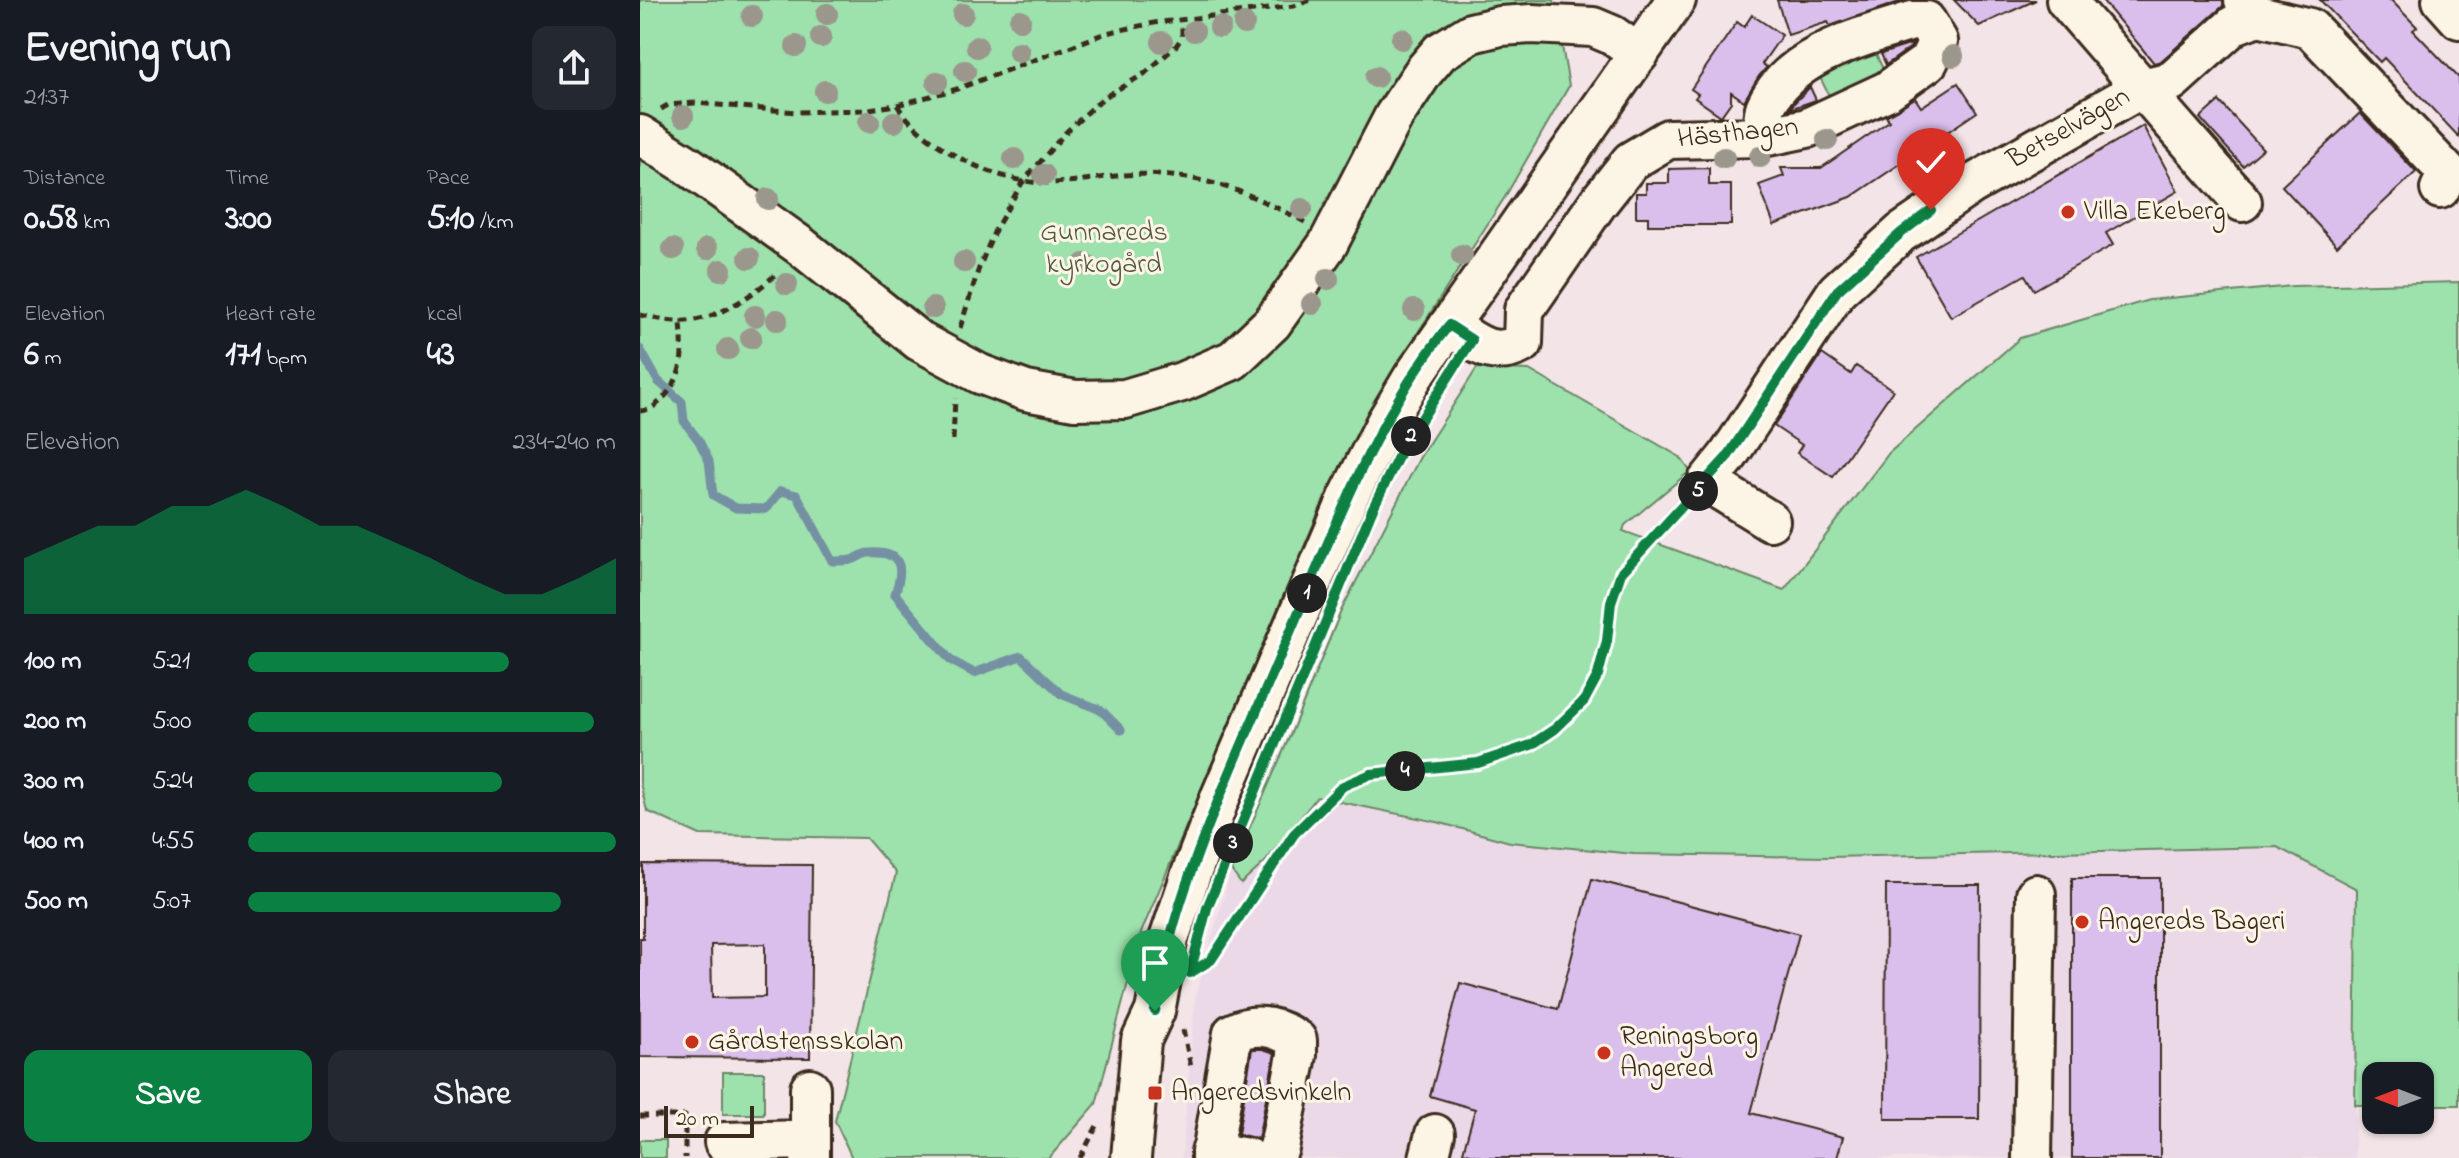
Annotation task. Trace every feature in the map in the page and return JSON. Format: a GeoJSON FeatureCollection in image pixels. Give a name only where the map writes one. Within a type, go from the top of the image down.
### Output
{"type":"FeatureCollection","features":[{"type":"Feature","properties":{"kind":"street"},"geometry":{"type":"LineString","coordinates":[[1131,1158],[1141,1041],[1155,1011],[1169,939],[1220,798],[1349,496],[1386,422],[1413,377],[1676,0]]}},
{"type":"Feature","properties":{"kind":"street","name":"Betselvägen"},"geometry":{"type":"LineString","coordinates":[[2066,0],[2142,88]]}},
{"type":"Feature","properties":{"kind":"street"},"geometry":{"type":"LineString","coordinates":[[2442,0],[2459,19]]}},
{"type":"Feature","properties":{"kind":"street","name":"Betselvägen"},"geometry":{"type":"LineString","coordinates":[[1707,482],[1728,456],[1837,291],[1901,233],[1971,185],[2142,88],[2172,81],[2251,8],[2310,28],[2448,173],[2440,189]]}},
{"type":"Feature","properties":{"kind":"street","name":"Hästhagen"},"geometry":{"type":"LineString","coordinates":[[1449,325],[1488,350],[1510,350],[1523,343],[1524,310],[1597,204],[1631,161],[1668,139],[1763,137],[1807,128],[1887,91],[1928,62],[1938,41],[1926,21],[1912,21],[1832,47],[1785,78],[1764,108],[1763,137]]}},
{"type":"Feature","properties":{"kind":"street"},"geometry":{"type":"LineString","coordinates":[[647,123],[686,164],[802,247],[919,341],[980,374],[1026,391],[1075,400],[1125,399],[1182,382],[1233,360],[1272,323],[1333,236],[1394,116],[1440,52],[1471,33],[1500,26],[1532,24],[1593,27],[1612,35],[1639,54]]}},
{"type":"Feature","properties":{"kind":"street"},"geometry":{"type":"LineString","coordinates":[[2142,88],[2242,202]]}},
{"type":"Feature","properties":{"kind":"street"},"geometry":{"type":"LineString","coordinates":[[1707,482],[1770,521]]}},
{"type":"Feature","properties":{"kind":"street"},"geometry":{"type":"LineString","coordinates":[[2032,1158],[2036,894]]}},
{"type":"Feature","properties":{"kind":"street"},"geometry":{"type":"LineString","coordinates":[[1151,1158],[1160,1041],[1155,1011]]}},
{"type":"Feature","properties":{"kind":"street"},"geometry":{"type":"LineString","coordinates":[[1248,1158],[1211,1155],[1233,1033],[1249,1025],[1283,1031],[1297,1040],[1297,1055],[1279,1148],[1273,1158]]}},
{"type":"Feature","properties":{"kind":"street"},"geometry":{"type":"LineString","coordinates":[[724,1142],[810,1149],[810,1088]]}},
{"type":"Feature","properties":{"kind":"path"},"geometry":{"type":"LineString","coordinates":[[647,123],[668,105],[695,103],[796,112],[862,110],[897,105],[957,89],[1106,33],[1182,19],[1283,8],[1311,0]]}},
{"type":"Feature","properties":{"kind":"path"},"geometry":{"type":"LineString","coordinates":[[953,440],[960,328],[995,230],[1022,183],[1065,133],[1103,98],[1144,74],[1176,46],[1182,37],[1182,19]]}},
{"type":"Feature","properties":{"kind":"path"},"geometry":{"type":"LineString","coordinates":[[897,105],[921,132],[948,151],[1022,183],[1137,174],[1198,179],[1255,196],[1333,236]]}},
{"type":"Feature","properties":{"kind":"path"},"geometry":{"type":"LineString","coordinates":[[640,315],[681,322],[723,311],[783,267]]}},
{"type":"Feature","properties":{"kind":"path"},"geometry":{"type":"LineString","coordinates":[[640,411],[655,407],[676,383],[682,364],[681,322]]}},
{"type":"Feature","properties":{"kind":"path"},"geometry":{"type":"LineString","coordinates":[[1193,961],[1190,973],[1211,960],[1294,834],[1343,786],[1371,774],[1478,763],[1531,745],[1555,729],[1584,701],[1598,675],[1607,641],[1611,602],[1621,573],[1707,482]]}},
{"type":"Feature","properties":{"kind":"path"},"geometry":{"type":"LineString","coordinates":[[640,1116],[685,1116],[685,1158]]}},
{"type":"Feature","properties":{"kind":"shaded area"},"geometry":{"type":"Polygon","coordinates":[[[1317,797],[1437,822],[1510,842],[1829,857],[2277,847],[2357,888],[2355,1158],[1182,1158],[1195,999],[1231,870],[1242,883],[1265,862],[1317,797]]]}},
{"type":"Feature","properties":{"kind":"green space","name":"Gunnareds kyrkogård"},"geometry":{"type":"Polygon","coordinates":[[[640,0],[1554,0],[1569,86],[1505,197],[1399,362],[1325,497],[1141,933],[1096,1104],[1049,1158],[852,1158],[835,1121],[896,873],[866,838],[700,835],[647,811],[640,783],[640,0]]]}},
{"type":"Feature","properties":{"kind":"green space"},"geometry":{"type":"Polygon","coordinates":[[[1870,41],[1888,80],[1834,106],[1815,67],[1870,41]]]}},
{"type":"Feature","properties":{"kind":"green space"},"geometry":{"type":"Polygon","coordinates":[[[2459,282],[2459,1105],[2434,1105],[2434,1062],[2362,1062],[2362,1105],[2355,1105],[2357,889],[2277,847],[1829,857],[1634,854],[1510,842],[1437,822],[1317,797],[1265,862],[1241,884],[1231,870],[1341,611],[1420,457],[1477,368],[1529,370],[1680,457],[1690,471],[1625,525],[1623,531],[1784,590],[1889,453],[2020,338],[2149,300],[2293,286],[2459,282]]]}},
{"type":"Feature","properties":{"kind":"green space"},"geometry":{"type":"Polygon","coordinates":[[[723,1072],[764,1072],[764,1114],[723,1114],[723,1072]]]}},
{"type":"Feature","properties":{"kind":"green space"},"geometry":{"type":"Polygon","coordinates":[[[640,1140],[666,1140],[666,1158],[640,1158],[640,1140]]]}},
{"type":"Feature","properties":{"kind":"building"},"geometry":{"type":"Polygon","coordinates":[[[1777,0],[1905,0],[1830,26],[1828,22],[1788,35],[1777,0]]]}},
{"type":"Feature","properties":{"kind":"building"},"geometry":{"type":"Polygon","coordinates":[[[1954,0],[2036,0],[1979,26],[1954,0]]]}},
{"type":"Feature","properties":{"kind":"building"},"geometry":{"type":"Polygon","coordinates":[[[2102,0],[2223,0],[2223,6],[2161,61],[2154,63],[2102,0]]]}},
{"type":"Feature","properties":{"kind":"building"},"geometry":{"type":"Polygon","coordinates":[[[2320,0],[2391,0],[2417,27],[2413,30],[2459,78],[2459,137],[2384,58],[2380,62],[2320,0]]]}},
{"type":"Feature","properties":{"kind":"building"},"geometry":{"type":"Polygon","coordinates":[[[1752,15],[1782,35],[1762,64],[1767,67],[1744,101],[1731,92],[1731,102],[1721,116],[1695,98],[1698,94],[1691,89],[1737,22],[1744,27],[1752,15]]]}},
{"type":"Feature","properties":{"kind":"building"},"geometry":{"type":"Polygon","coordinates":[[[1912,44],[1911,47],[1886,65],[1881,54],[1912,44]]]}},
{"type":"Feature","properties":{"kind":"building"},"geometry":{"type":"Polygon","coordinates":[[[1958,83],[1977,112],[1851,197],[1774,225],[1759,185],[1784,176],[1781,168],[1821,168],[1889,121],[1886,116],[1915,98],[1921,107],[1958,83]]]}},
{"type":"Feature","properties":{"kind":"building"},"geometry":{"type":"Polygon","coordinates":[[[1810,87],[1816,100],[1790,109],[1795,102],[1810,87]]]}},
{"type":"Feature","properties":{"kind":"building"},"geometry":{"type":"Polygon","coordinates":[[[2219,101],[2263,149],[2243,166],[2200,118],[2219,101]]]}},
{"type":"Feature","properties":{"kind":"building"},"geometry":{"type":"Polygon","coordinates":[[[2360,113],[2416,172],[2337,246],[2282,186],[2360,113]]]}},
{"type":"Feature","properties":{"kind":"building","name":"Villa Ekeberg"},"geometry":{"type":"Polygon","coordinates":[[[2143,126],[2178,191],[2106,233],[2113,245],[2034,290],[2025,275],[1951,317],[1916,257],[2143,126]]]}},
{"type":"Feature","properties":{"kind":"building"},"geometry":{"type":"Polygon","coordinates":[[[1709,168],[1709,185],[1731,185],[1731,225],[1648,225],[1648,217],[1636,217],[1636,193],[1646,193],[1646,183],[1669,183],[1669,169],[1709,168]]]}},
{"type":"Feature","properties":{"kind":"building"},"geometry":{"type":"Polygon","coordinates":[[[1822,354],[1851,374],[1856,366],[1893,390],[1833,477],[1797,453],[1802,445],[1774,426],[1822,354]]]}},
{"type":"Feature","properties":{"kind":"building"},"geometry":{"type":"Polygon","coordinates":[[[643,864],[812,865],[810,1058],[640,1057],[640,938],[643,938],[643,864]],[[765,944],[711,945],[712,998],[765,997],[765,944]]]}},
{"type":"Feature","properties":{"kind":"building"},"geometry":{"type":"Polygon","coordinates":[[[2072,878],[2160,878],[2160,1158],[2072,1158],[2072,878]]]}},
{"type":"Feature","properties":{"kind":"building","name":"Reningsborg Angered"},"geometry":{"type":"Polygon","coordinates":[[[1592,879],[1799,934],[1751,1113],[1843,1137],[1837,1158],[1485,1158],[1463,1152],[1475,1109],[1430,1096],[1460,983],[1558,1009],[1592,879]]]}},
{"type":"Feature","properties":{"kind":"building"},"geometry":{"type":"Polygon","coordinates":[[[1886,885],[1980,885],[1979,1119],[1885,1119],[1886,885]]]}},
{"type":"Feature","properties":{"kind":"building"},"geometry":{"type":"Polygon","coordinates":[[[1252,1049],[1275,1053],[1258,1139],[1238,1134],[1252,1049]]]}},
{"type":"Feature","properties":{"kind":"waterway"},"geometry":{"type":"LineString","coordinates":[[640,349],[658,381],[682,402],[684,421],[709,461],[713,495],[736,508],[766,509],[781,491],[797,495],[832,561],[851,560],[869,553],[895,558],[900,569],[895,594],[950,660],[974,673],[1021,656],[1061,694],[1101,710],[1121,730]]}},
{"type":"Feature","properties":{"kind":"place","name":"Villa Ekeberg"},"geometry":{"type":"Point","coordinates":[2068,212]}},
{"type":"Feature","properties":{"kind":"place","name":"Angereds Bageri"},"geometry":{"type":"Point","coordinates":[2082,922]}},
{"type":"Feature","properties":{"kind":"place","name":"Gårdstensskolan"},"geometry":{"type":"Point","coordinates":[692,1042]}},
{"type":"Feature","properties":{"kind":"place","name":"Reningsborg Angered"},"geometry":{"type":"Point","coordinates":[1604,1053]}},
{"type":"Feature","properties":{"kind":"place","name":"Angeredsvinkeln"},"geometry":{"type":"Point","coordinates":[1155,1093]}},
{"type":"Feature","properties":{"kind":"route"},"geometry":{"type":"LineString","coordinates":[[1155,1011],[1169,939],[1191,874],[1314,575],[1386,422],[1449,325],[1472,340],[1401,451],[1372,510],[1207,908],[1190,973],[1211,960],[1294,834],[1343,786],[1371,774],[1478,763],[1531,745],[1555,729],[1584,701],[1598,675],[1607,641],[1611,602],[1621,573],[1728,456],[1837,291],[1931,210]]}}]}
